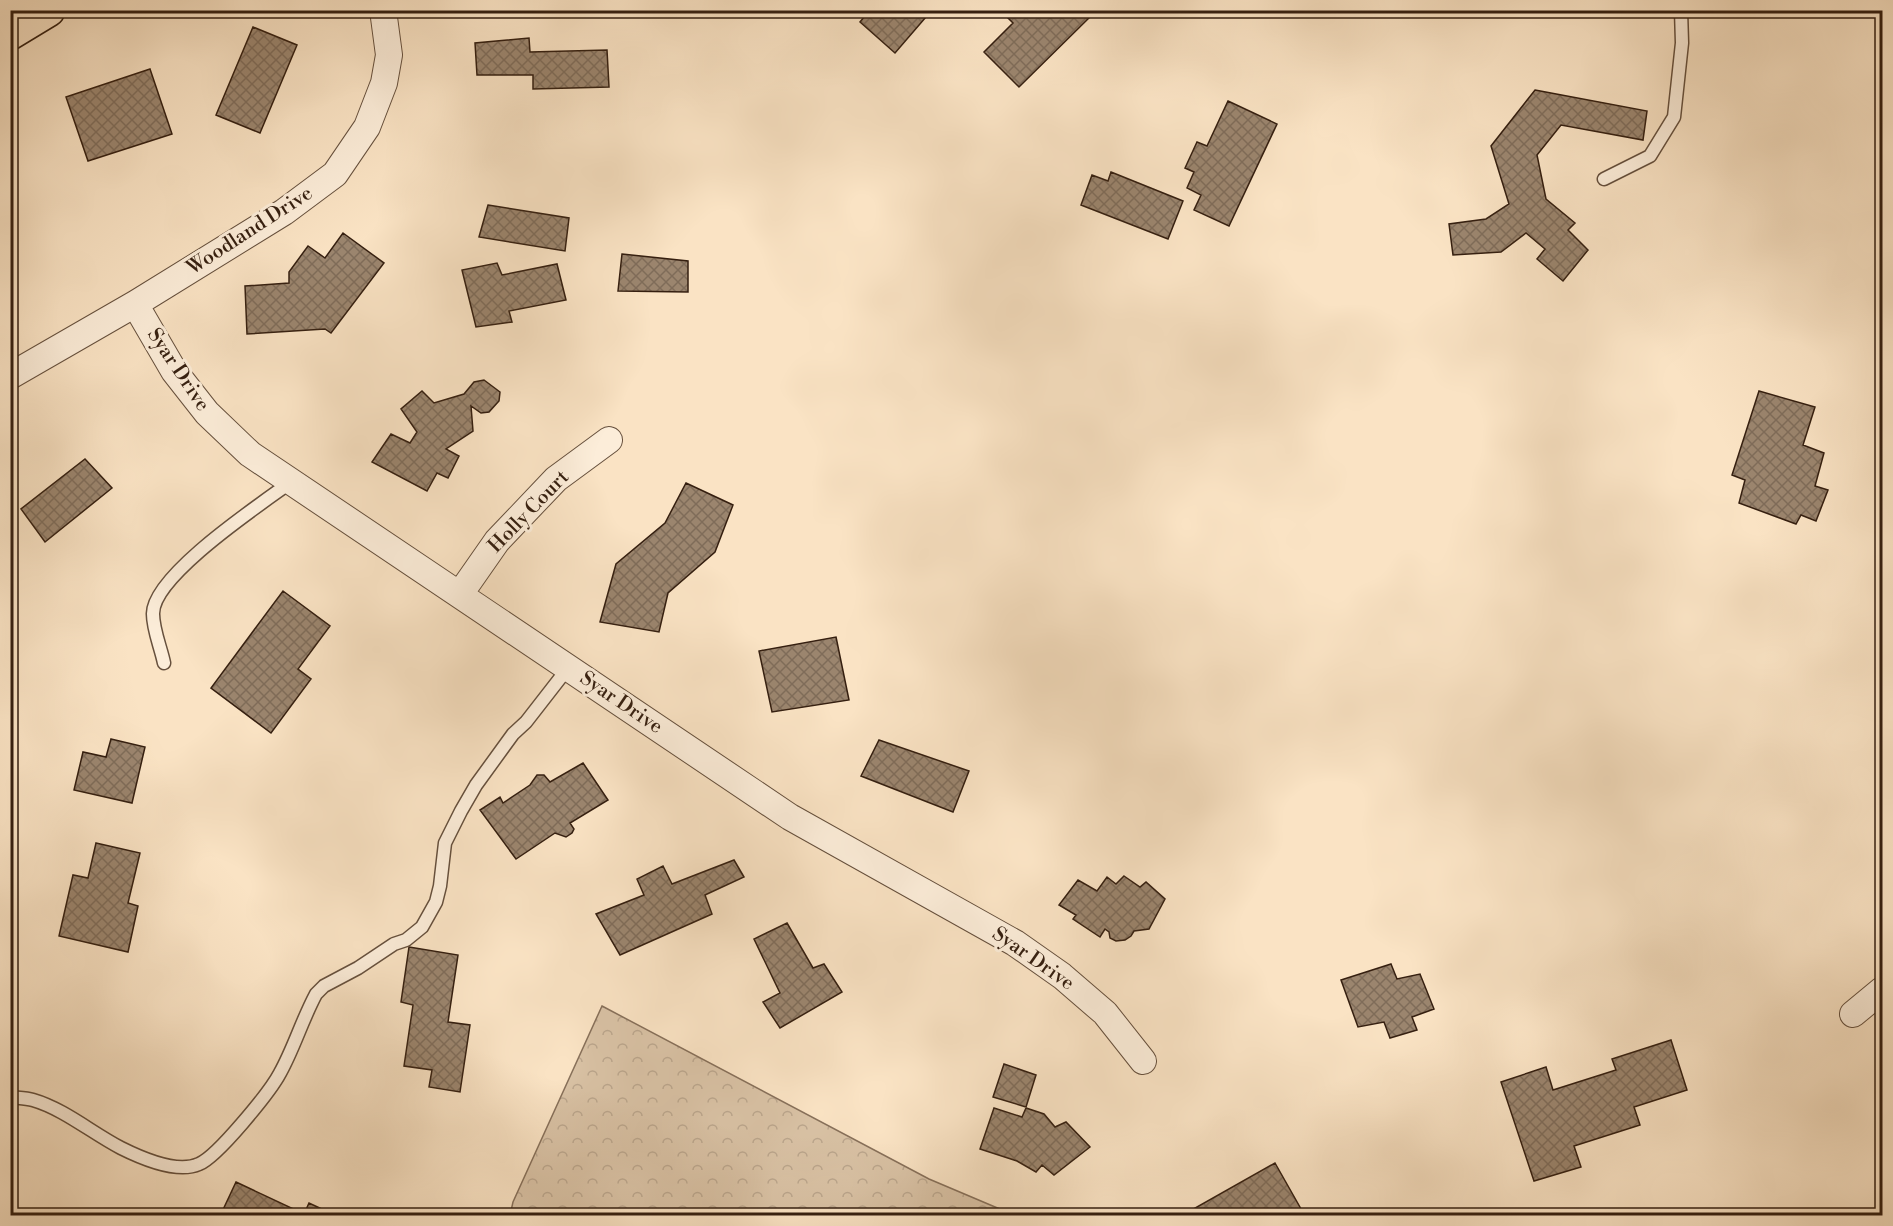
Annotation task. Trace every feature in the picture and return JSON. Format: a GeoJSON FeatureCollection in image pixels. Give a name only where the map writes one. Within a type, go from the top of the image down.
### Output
{"type":"FeatureCollection","features":[{"type":"Feature","properties":{"kind":"main road"},"geometry":{"type":"LineString","coordinates":[[10,33],[48,10]]}},
{"type":"Feature","properties":{"kind":"street","name":"Woodland Drive"},"geometry":{"type":"LineString","coordinates":[[10,376],[135,304],[284,213],[335,174],[367,127],[384,83],[389,55],[383,10]]}},
{"type":"Feature","properties":{"kind":"street","name":"Syar Drive"},"geometry":{"type":"LineString","coordinates":[[135,304],[174,371],[207,413],[250,454],[790,817],[1025,949],[1062,976],[1105,1013],[1143,1061]]}},
{"type":"Feature","properties":{"kind":"street","name":"Holly Court"},"geometry":{"type":"LineString","coordinates":[[459,594],[497,541],[556,479],[609,440]]}},
{"type":"Feature","properties":{"kind":"street"},"geometry":{"type":"LineString","coordinates":[[1853,1014],[1882,990]]}},
{"type":"Feature","properties":{"kind":"lane"},"geometry":{"type":"LineString","coordinates":[[1604,179],[1650,156],[1674,117],[1682,43],[1681,10]]}},
{"type":"Feature","properties":{"kind":"lane"},"geometry":{"type":"LineString","coordinates":[[164,663],[152,612],[160,593],[210,542],[291,482]]}},
{"type":"Feature","properties":{"kind":"lane"},"geometry":{"type":"LineString","coordinates":[[10,1097],[42,1104],[105,1139],[155,1163],[183,1167],[198,1166],[206,1161],[222,1147],[279,1075],[316,994],[324,986],[358,968],[394,944],[406,940],[422,927],[436,902],[445,843],[461,811],[476,785],[513,734],[526,722],[568,668]]}},
{"type":"Feature","properties":{"kind":"green space"},"geometry":{"type":"Polygon","coordinates":[[[602,1006],[929,1179],[1014,1215],[510,1215],[513,1202],[602,1006]]]}},
{"type":"Feature","properties":{"kind":"building"},"geometry":{"type":"Polygon","coordinates":[[[870,10],[932,10],[895,53],[860,22],[870,10]]]}},
{"type":"Feature","properties":{"kind":"building"},"geometry":{"type":"Polygon","coordinates":[[[1010,10],[1086,10],[1091,16],[1019,87],[984,52],[1013,23],[1005,15],[1010,10]]]}},
{"type":"Feature","properties":{"kind":"building"},"geometry":{"type":"Polygon","coordinates":[[[253,27],[297,45],[260,133],[216,115],[253,27]]]}},
{"type":"Feature","properties":{"kind":"building"},"geometry":{"type":"Polygon","coordinates":[[[529,38],[530,52],[607,50],[609,87],[533,89],[533,75],[477,75],[475,43],[529,38]]]}},
{"type":"Feature","properties":{"kind":"building"},"geometry":{"type":"Polygon","coordinates":[[[150,69],[172,134],[88,161],[66,97],[150,69]]]}},
{"type":"Feature","properties":{"kind":"building"},"geometry":{"type":"Polygon","coordinates":[[[1535,90],[1647,111],[1643,140],[1561,125],[1537,155],[1546,199],[1575,223],[1568,230],[1588,250],[1563,281],[1537,259],[1545,249],[1526,233],[1501,252],[1453,255],[1449,224],[1486,219],[1509,204],[1491,146],[1535,90]]]}},
{"type":"Feature","properties":{"kind":"building"},"geometry":{"type":"Polygon","coordinates":[[[1228,101],[1277,124],[1229,226],[1194,210],[1201,195],[1187,188],[1194,172],[1185,168],[1197,142],[1207,146],[1228,101]]]}},
{"type":"Feature","properties":{"kind":"building"},"geometry":{"type":"Polygon","coordinates":[[[1111,172],[1183,201],[1168,239],[1081,205],[1092,175],[1108,181],[1111,172]]]}},
{"type":"Feature","properties":{"kind":"building"},"geometry":{"type":"Polygon","coordinates":[[[488,205],[569,218],[565,251],[479,237],[488,205]]]}},
{"type":"Feature","properties":{"kind":"building"},"geometry":{"type":"Polygon","coordinates":[[[343,233],[384,263],[331,333],[325,329],[247,334],[245,286],[289,283],[289,272],[308,246],[325,258],[343,233]]]}},
{"type":"Feature","properties":{"kind":"building"},"geometry":{"type":"Polygon","coordinates":[[[622,254],[688,261],[688,292],[618,291],[622,254]]]}},
{"type":"Feature","properties":{"kind":"building"},"geometry":{"type":"Polygon","coordinates":[[[497,263],[502,275],[557,264],[566,300],[509,311],[512,322],[476,327],[462,270],[497,263]]]}},
{"type":"Feature","properties":{"kind":"building"},"geometry":{"type":"Polygon","coordinates":[[[484,380],[500,392],[499,401],[489,412],[481,413],[471,406],[473,431],[446,449],[459,456],[448,478],[437,473],[427,491],[372,462],[391,434],[410,443],[417,432],[401,409],[422,391],[434,403],[464,394],[474,382],[484,380]]]}},
{"type":"Feature","properties":{"kind":"building"},"geometry":{"type":"Polygon","coordinates":[[[1759,391],[1815,407],[1803,445],[1824,453],[1815,486],[1828,490],[1816,521],[1801,515],[1796,524],[1739,503],[1745,480],[1732,475],[1759,391]]]}},
{"type":"Feature","properties":{"kind":"building"},"geometry":{"type":"Polygon","coordinates":[[[85,459],[112,488],[45,542],[21,509],[85,459]]]}},
{"type":"Feature","properties":{"kind":"building"},"geometry":{"type":"Polygon","coordinates":[[[686,483],[733,505],[715,552],[668,593],[659,632],[600,622],[616,564],[665,523],[686,483]]]}},
{"type":"Feature","properties":{"kind":"building"},"geometry":{"type":"Polygon","coordinates":[[[283,591],[330,626],[298,669],[311,679],[271,733],[211,688],[283,591]]]}},
{"type":"Feature","properties":{"kind":"building"},"geometry":{"type":"Polygon","coordinates":[[[836,637],[849,700],[772,712],[759,651],[836,637]]]}},
{"type":"Feature","properties":{"kind":"building"},"geometry":{"type":"Polygon","coordinates":[[[111,739],[145,747],[132,803],[74,790],[83,752],[106,757],[111,739]]]}},
{"type":"Feature","properties":{"kind":"building"},"geometry":{"type":"Polygon","coordinates":[[[879,740],[969,771],[953,812],[861,776],[879,740]]]}},
{"type":"Feature","properties":{"kind":"building"},"geometry":{"type":"Polygon","coordinates":[[[583,763],[608,800],[570,823],[574,829],[566,837],[555,833],[516,859],[480,810],[500,797],[503,803],[530,785],[537,775],[544,775],[550,782],[583,763]]]}},
{"type":"Feature","properties":{"kind":"building"},"geometry":{"type":"Polygon","coordinates":[[[96,843],[140,853],[128,903],[138,906],[128,952],[59,936],[73,875],[88,878],[96,843]]]}},
{"type":"Feature","properties":{"kind":"building"},"geometry":{"type":"Polygon","coordinates":[[[734,860],[744,877],[705,895],[712,914],[620,955],[596,914],[644,895],[637,879],[663,866],[672,884],[734,860]]]}},
{"type":"Feature","properties":{"kind":"building"},"geometry":{"type":"Polygon","coordinates":[[[1124,876],[1140,887],[1146,882],[1165,899],[1149,929],[1134,931],[1125,940],[1116,941],[1110,938],[1109,932],[1105,929],[1100,937],[1073,919],[1076,915],[1059,905],[1078,880],[1097,891],[1107,877],[1116,884],[1124,876]]]}},
{"type":"Feature","properties":{"kind":"building"},"geometry":{"type":"Polygon","coordinates":[[[787,923],[813,968],[824,964],[842,992],[780,1028],[763,1002],[780,993],[754,939],[787,923]]]}},
{"type":"Feature","properties":{"kind":"building"},"geometry":{"type":"Polygon","coordinates":[[[409,947],[458,955],[448,1022],[470,1025],[460,1092],[429,1087],[432,1070],[404,1066],[413,1005],[401,1002],[409,947]]]}},
{"type":"Feature","properties":{"kind":"building"},"geometry":{"type":"Polygon","coordinates":[[[1391,964],[1397,979],[1420,974],[1434,1009],[1412,1017],[1417,1030],[1390,1038],[1384,1022],[1358,1027],[1341,980],[1391,964]]]}},
{"type":"Feature","properties":{"kind":"building"},"geometry":{"type":"Polygon","coordinates":[[[1671,1040],[1687,1090],[1634,1107],[1640,1125],[1574,1146],[1581,1167],[1534,1181],[1501,1082],[1546,1067],[1553,1090],[1616,1070],[1612,1059],[1671,1040]]]}},
{"type":"Feature","properties":{"kind":"building"},"geometry":{"type":"Polygon","coordinates":[[[1004,1064],[1036,1075],[1026,1107],[993,1097],[1004,1064]]]}},
{"type":"Feature","properties":{"kind":"building"},"geometry":{"type":"Polygon","coordinates":[[[994,1108],[1022,1117],[1026,1108],[1044,1114],[1055,1127],[1066,1122],[1090,1147],[1054,1175],[1042,1165],[1036,1172],[1017,1161],[980,1149],[994,1108]]]}},
{"type":"Feature","properties":{"kind":"building"},"geometry":{"type":"Polygon","coordinates":[[[1275,1163],[1305,1216],[1181,1216],[1275,1163]]]}},
{"type":"Feature","properties":{"kind":"building"},"geometry":{"type":"Polygon","coordinates":[[[236,1182],[304,1214],[309,1203],[326,1211],[324,1216],[224,1216],[221,1214],[236,1182]]]}}]}
